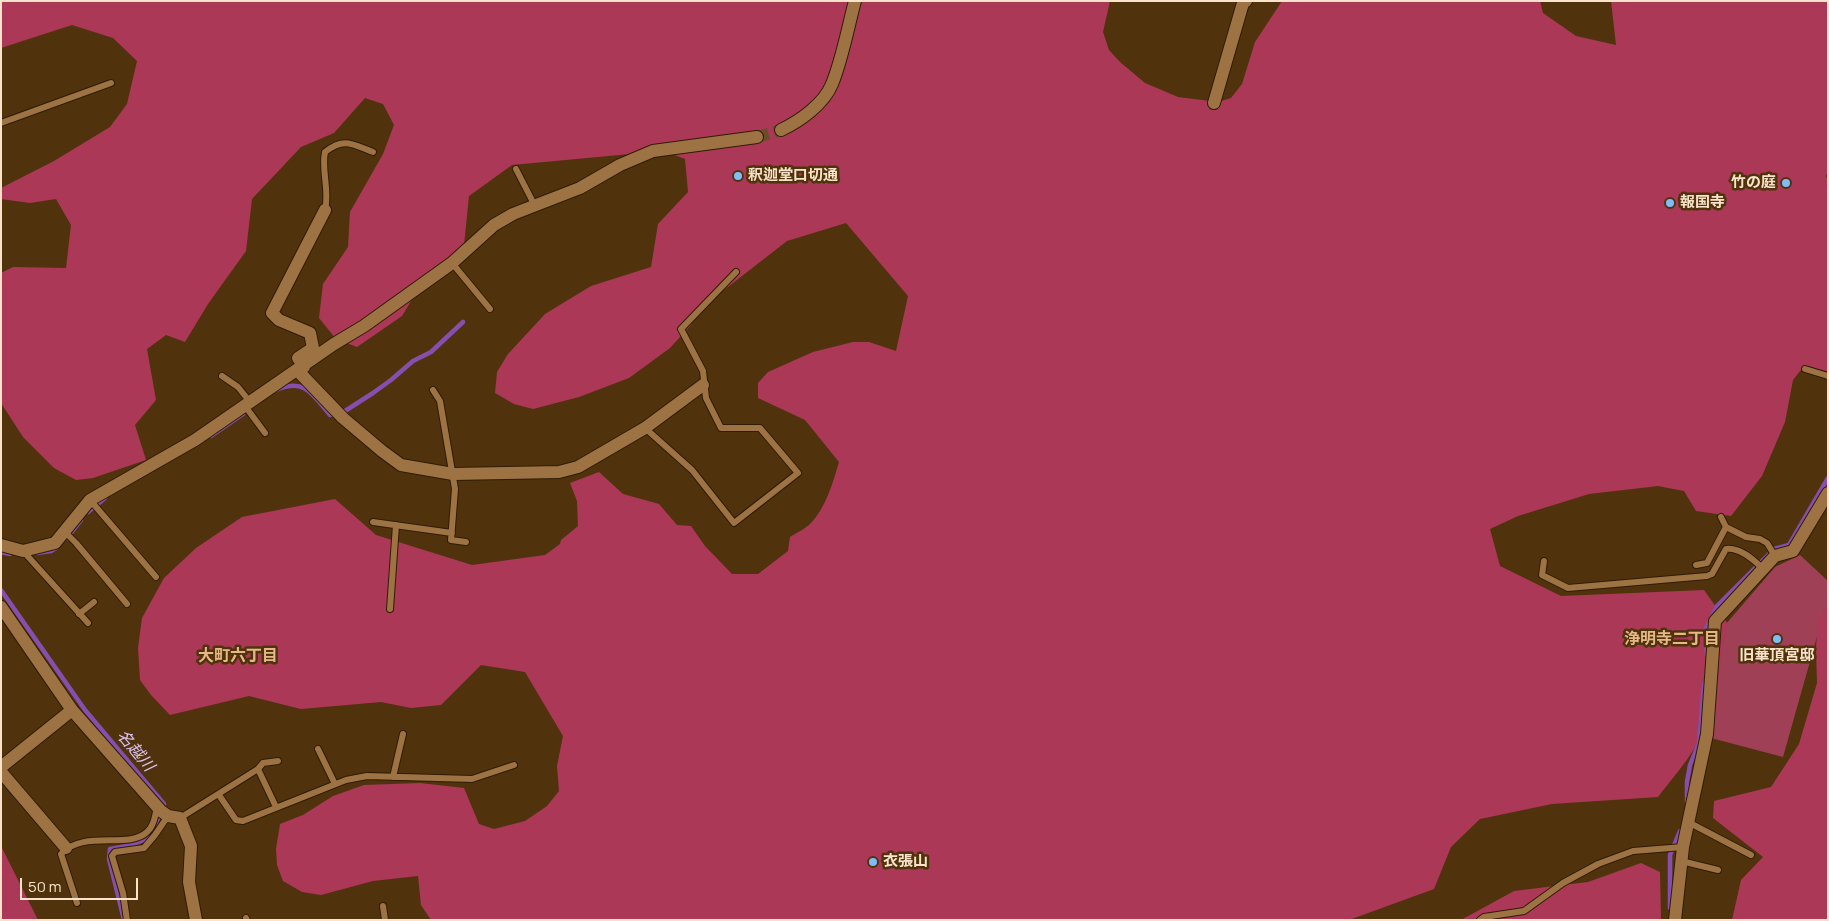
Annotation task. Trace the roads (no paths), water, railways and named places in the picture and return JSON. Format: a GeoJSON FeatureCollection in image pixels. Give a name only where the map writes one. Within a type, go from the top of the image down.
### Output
{"type":"FeatureCollection","features":[{"type":"Feature","properties":{"kind":"street"},"geometry":{"type":"LineString","coordinates":[[781,130],[820,103],[832,85],[855,1]]}},
{"type":"Feature","properties":{"kind":"street"},"geometry":{"type":"LineString","coordinates":[[1214,103],[1243,3],[1246,1]]}},
{"type":"Feature","properties":{"kind":"street"},"geometry":{"type":"LineString","coordinates":[[1,545],[23,551],[55,543],[90,500],[195,440],[301,369],[334,344],[364,326],[452,263],[494,225],[513,214],[580,188],[620,165],[653,151],[756,137]]}},
{"type":"Feature","properties":{"kind":"street"},"geometry":{"type":"LineString","coordinates":[[325,210],[272,313],[280,320],[310,334],[313,348],[298,358],[301,369],[343,418],[382,451],[401,464],[453,474],[559,472],[578,467],[645,428],[704,385]]}},
{"type":"Feature","properties":{"kind":"street"},"geometry":{"type":"LineString","coordinates":[[1674,920],[1683,847],[1707,734],[1715,620],[1775,556],[1793,551],[1828,493]]}},
{"type":"Feature","properties":{"kind":"street"},"geometry":{"type":"LineString","coordinates":[[1,607],[6,622],[72,710],[157,807],[174,817],[191,846],[189,882],[196,920]]}},
{"type":"Feature","properties":{"kind":"street"},"geometry":{"type":"LineString","coordinates":[[1,767],[72,710]]}},
{"type":"Feature","properties":{"kind":"street"},"geometry":{"type":"LineString","coordinates":[[1,772],[66,848]]}},
{"type":"Feature","properties":{"kind":"lane"},"geometry":{"type":"LineString","coordinates":[[1,123],[111,83]]}},
{"type":"Feature","properties":{"kind":"lane"},"geometry":{"type":"LineString","coordinates":[[325,210],[328,201],[323,160],[325,152],[337,144],[347,142],[373,152]]}},
{"type":"Feature","properties":{"kind":"lane"},"geometry":{"type":"LineString","coordinates":[[516,169],[535,206]]}},
{"type":"Feature","properties":{"kind":"lane"},"geometry":{"type":"LineString","coordinates":[[452,263],[490,309]]}},
{"type":"Feature","properties":{"kind":"lane"},"geometry":{"type":"LineString","coordinates":[[645,428],[692,470],[734,524],[798,473],[760,428],[721,428],[706,398],[703,371],[681,329],[736,272]]}},
{"type":"Feature","properties":{"kind":"lane"},"geometry":{"type":"LineString","coordinates":[[1805,369],[1828,376]]}},
{"type":"Feature","properties":{"kind":"lane"},"geometry":{"type":"LineString","coordinates":[[222,376],[238,388],[265,433]]}},
{"type":"Feature","properties":{"kind":"lane"},"geometry":{"type":"LineString","coordinates":[[433,390],[440,401],[456,489],[451,540],[466,542]]}},
{"type":"Feature","properties":{"kind":"lane"},"geometry":{"type":"LineString","coordinates":[[90,500],[156,577]]}},
{"type":"Feature","properties":{"kind":"lane"},"geometry":{"type":"LineString","coordinates":[[1721,517],[1726,527],[1746,537],[1760,539],[1766,543],[1775,556]]}},
{"type":"Feature","properties":{"kind":"lane"},"geometry":{"type":"LineString","coordinates":[[373,522],[452,533]]}},
{"type":"Feature","properties":{"kind":"lane"},"geometry":{"type":"LineString","coordinates":[[390,609],[396,526]]}},
{"type":"Feature","properties":{"kind":"lane"},"geometry":{"type":"LineString","coordinates":[[1696,565],[1707,563],[1726,527]]}},
{"type":"Feature","properties":{"kind":"lane"},"geometry":{"type":"LineString","coordinates":[[64,531],[127,604]]}},
{"type":"Feature","properties":{"kind":"lane"},"geometry":{"type":"LineString","coordinates":[[1544,561],[1542,575],[1568,588],[1707,576],[1712,574],[1726,549],[1731,548],[1751,557],[1763,569]]}},
{"type":"Feature","properties":{"kind":"lane"},"geometry":{"type":"LineString","coordinates":[[23,551],[88,623]]}},
{"type":"Feature","properties":{"kind":"lane"},"geometry":{"type":"LineString","coordinates":[[79,614],[94,602]]}},
{"type":"Feature","properties":{"kind":"lane"},"geometry":{"type":"LineString","coordinates":[[393,777],[404,734]]}},
{"type":"Feature","properties":{"kind":"lane"},"geometry":{"type":"LineString","coordinates":[[318,749],[335,784]]}},
{"type":"Feature","properties":{"kind":"lane"},"geometry":{"type":"LineString","coordinates":[[127,920],[123,893],[112,856],[115,852],[144,848],[174,817],[219,795],[258,769],[263,763],[278,761]]}},
{"type":"Feature","properties":{"kind":"lane"},"geometry":{"type":"LineString","coordinates":[[219,795],[236,820],[243,821],[335,784],[367,776],[472,778],[514,765]]}},
{"type":"Feature","properties":{"kind":"lane"},"geometry":{"type":"LineString","coordinates":[[258,769],[276,807]]}},
{"type":"Feature","properties":{"kind":"lane"},"geometry":{"type":"LineString","coordinates":[[77,903],[60,854],[66,848],[92,840],[138,839],[147,832],[153,823],[157,807]]}},
{"type":"Feature","properties":{"kind":"lane"},"geometry":{"type":"LineString","coordinates":[[1688,822],[1751,855]]}},
{"type":"Feature","properties":{"kind":"lane"},"geometry":{"type":"LineString","coordinates":[[1480,920],[1524,912],[1563,883],[1598,864],[1633,851],[1683,847]]}},
{"type":"Feature","properties":{"kind":"lane"},"geometry":{"type":"LineString","coordinates":[[1681,861],[1718,870]]}},
{"type":"Feature","properties":{"kind":"lane"},"geometry":{"type":"LineString","coordinates":[[384,906],[385,920]]}},
{"type":"Feature","properties":{"kind":"waterway"},"geometry":{"type":"LineString","coordinates":[[276,390],[294,386],[301,387],[308,390],[330,415],[345,411],[391,380],[413,361],[431,352],[463,322]]}},
{"type":"Feature","properties":{"kind":"waterway"},"geometry":{"type":"LineString","coordinates":[[211,436],[243,414]]}},
{"type":"Feature","properties":{"kind":"waterway"},"geometry":{"type":"LineString","coordinates":[[1707,654],[1705,631],[1717,606],[1774,549],[1789,545],[1828,478]]}},
{"type":"Feature","properties":{"kind":"waterway"},"geometry":{"type":"LineString","coordinates":[[88,512],[105,498]]}},
{"type":"Feature","properties":{"kind":"waterway"},"geometry":{"type":"LineString","coordinates":[[67,538],[81,520]]}},
{"type":"Feature","properties":{"kind":"waterway"},"geometry":{"type":"LineString","coordinates":[[37,553],[51,551],[56,548]]}},
{"type":"Feature","properties":{"kind":"waterway"},"geometry":{"type":"LineString","coordinates":[[1,552],[10,554]]}},
{"type":"Feature","properties":{"kind":"waterway","name":"名越川"},"geometry":{"type":"LineString","coordinates":[[1,590],[85,710],[164,804],[150,837],[132,845],[110,849],[109,859],[124,920]]}},
{"type":"Feature","properties":{"kind":"waterway"},"geometry":{"type":"LineString","coordinates":[[1687,802],[1687,782],[1690,765],[1699,743],[1704,684]]}},
{"type":"Feature","properties":{"kind":"waterway"},"geometry":{"type":"LineString","coordinates":[[1670,908],[1670,855],[1680,831]]}},
{"type":"Feature","properties":{"kind":"tunnel"},"geometry":{"type":"LineString","coordinates":[[757,137],[781,130]]}},
{"type":"Feature","properties":{"kind":"place","name":"釈迦堂口切通"},"geometry":{"type":"Point","coordinates":[738,176]}},
{"type":"Feature","properties":{"kind":"place","name":"竹の庭"},"geometry":{"type":"Point","coordinates":[1786,183]}},
{"type":"Feature","properties":{"kind":"place","name":"報国寺"},"geometry":{"type":"Point","coordinates":[1670,203]}},
{"type":"Feature","properties":{"kind":"place","name":"旧華頂宮邸"},"geometry":{"type":"Point","coordinates":[1777,639]}},
{"type":"Feature","properties":{"kind":"place","name":"衣張山"},"geometry":{"type":"Point","coordinates":[873,862]}},
{"type":"Feature","properties":{"kind":"district","name":"浄明寺二丁目"},"geometry":{"type":"Point","coordinates":[1672,640]}},
{"type":"Feature","properties":{"kind":"district","name":"大町六丁目"},"geometry":{"type":"Point","coordinates":[238,657]}}]}
